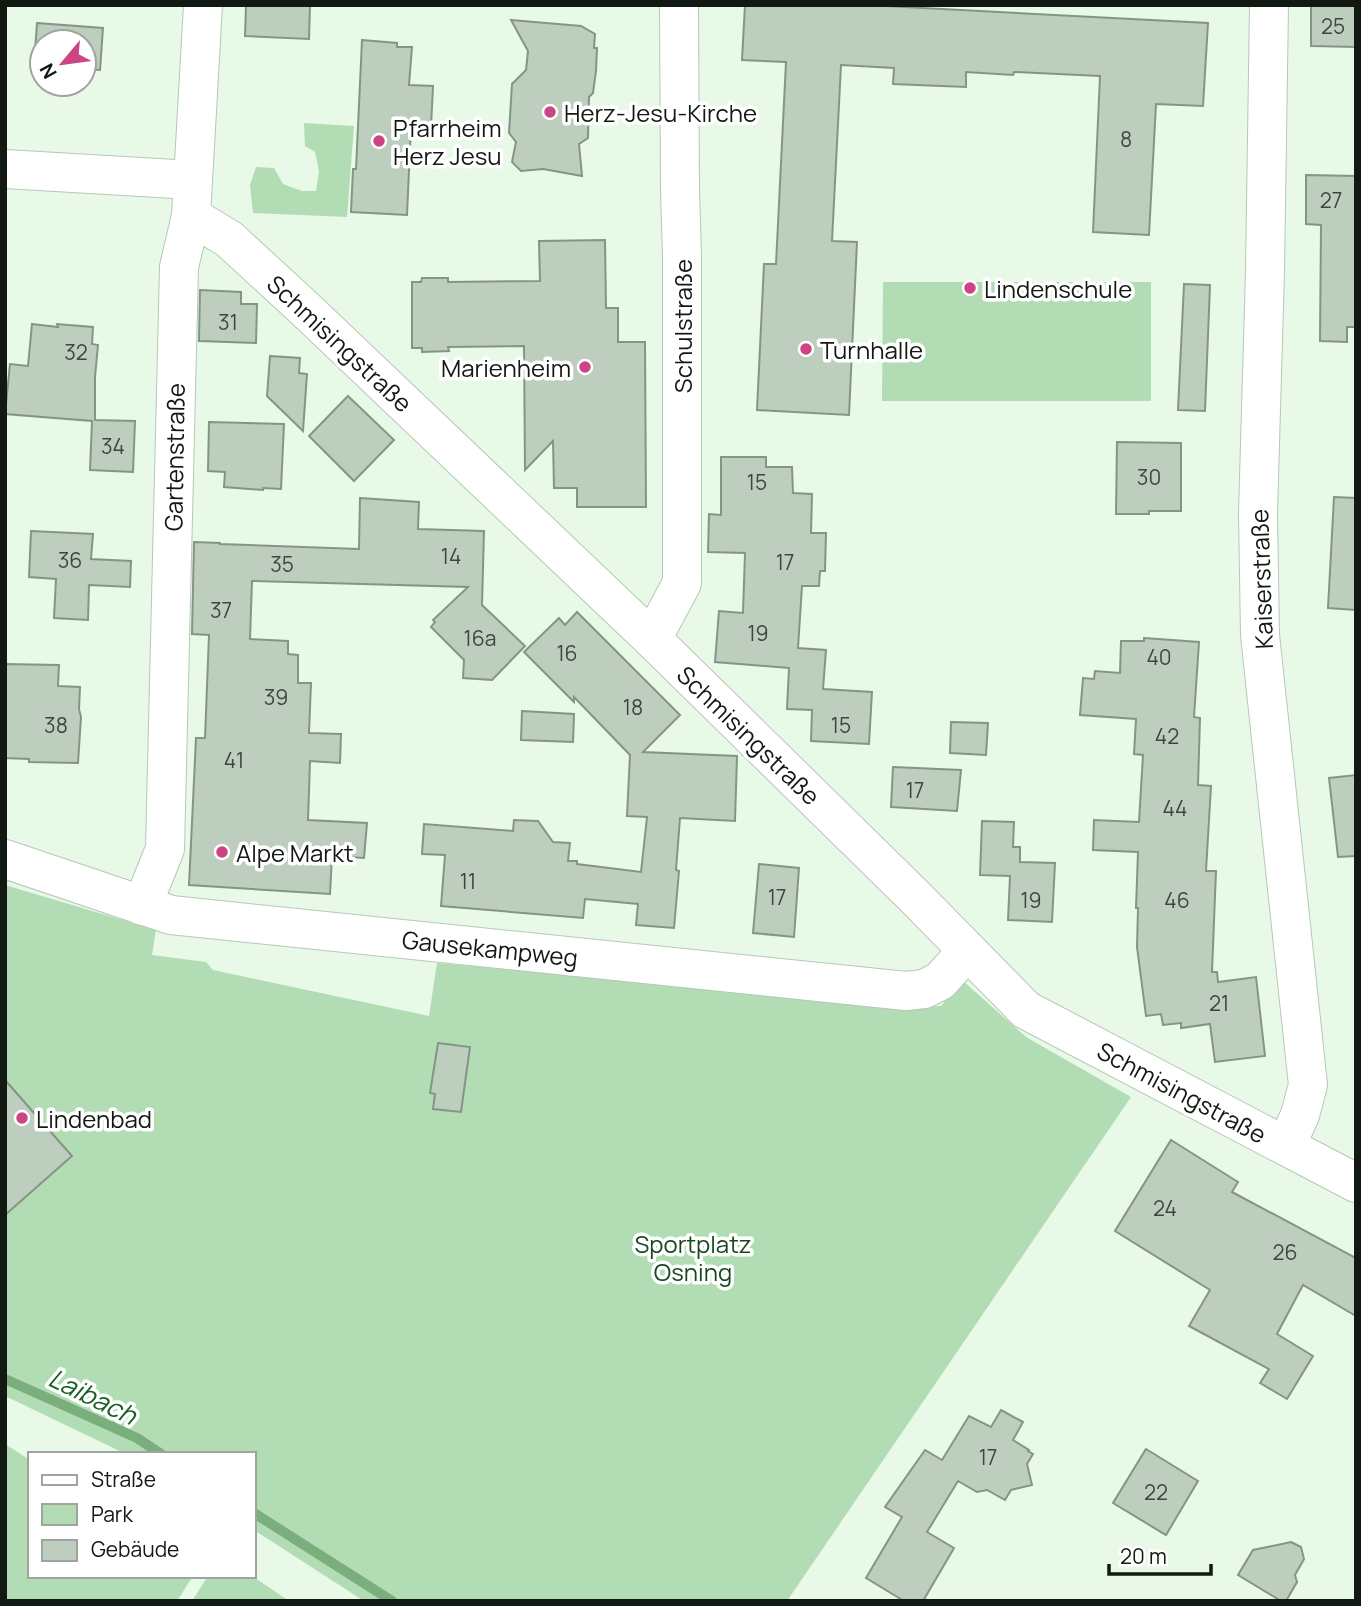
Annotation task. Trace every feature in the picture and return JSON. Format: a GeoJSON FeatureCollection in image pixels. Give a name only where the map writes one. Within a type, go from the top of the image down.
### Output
{"type":"FeatureCollection","features":[{"type":"Feature","properties":{"kind":"street","name":"Gartenstraße"},"geometry":{"type":"LineString","coordinates":[[142,906],[165,849],[179,267],[192,198],[203,5]]}},
{"type":"Feature","properties":{"kind":"street","name":"Schulstraße"},"geometry":{"type":"LineString","coordinates":[[652,639],[682,583],[679,5]]}},
{"type":"Feature","properties":{"kind":"street","name":"Kaiserstraße"},"geometry":{"type":"LineString","coordinates":[[1269,5],[1258,513],[1260,635],[1308,1085],[1300,1115],[1286,1146]]}},
{"type":"Feature","properties":{"kind":"street","name":"Schmisingstraße"},"geometry":{"type":"LineString","coordinates":[[5,169],[192,198],[229,239],[652,639],[1026,1010],[1356,1183]]}},
{"type":"Feature","properties":{"kind":"street","name":"Gausekampweg"},"geometry":{"type":"LineString","coordinates":[[5,859],[171,915],[906,991],[924,989],[940,981],[967,951]]}},
{"type":"Feature","properties":{"kind":"green space"},"geometry":{"type":"Polygon","coordinates":[[[304,123],[354,126],[347,217],[253,213],[250,185],[256,167],[274,168],[283,184],[302,191],[316,191],[319,171],[315,152],[305,146],[304,123]]]}},
{"type":"Feature","properties":{"kind":"green space"},"geometry":{"type":"Polygon","coordinates":[[[883,282],[1151,282],[1151,401],[882,401],[883,282]]]}},
{"type":"Feature","properties":{"kind":"green space","name":"Sportplatz Osning"},"geometry":{"type":"Polygon","coordinates":[[[5,885],[156,930],[152,955],[206,962],[213,970],[429,1016],[437,963],[826,997],[911,1007],[941,1006],[963,981],[1026,1037],[1131,1097],[787,1601],[364,1601],[256,1531],[256,1452],[122,1452],[5,1396],[5,885]]]}},
{"type":"Feature","properties":{"kind":"green space"},"geometry":{"type":"Polygon","coordinates":[[[5,1444],[28,1459],[28,1578],[192,1578],[177,1601],[5,1601],[5,1444]]]}},
{"type":"Feature","properties":{"kind":"green space"},"geometry":{"type":"Polygon","coordinates":[[[207,1578],[255,1578],[289,1601],[192,1601],[207,1578]]]}},
{"type":"Feature","properties":{"kind":"building"},"geometry":{"type":"Polygon","coordinates":[[[246,5],[310,5],[309,39],[245,36],[246,5]]]}},
{"type":"Feature","properties":{"kind":"building"},"geometry":{"type":"Polygon","coordinates":[[[745,5],[866,5],[1208,23],[1203,106],[1156,104],[1149,235],[1093,232],[1100,76],[966,72],[966,87],[893,84],[894,68],[841,65],[832,241],[857,242],[849,415],[757,410],[764,264],[776,264],[786,62],[742,60],[745,5]]]}},
{"type":"Feature","properties":{"kind":"building"},"geometry":{"type":"Polygon","coordinates":[[[1311,5],[1356,5],[1356,47],[1311,46],[1311,5]]]}},
{"type":"Feature","properties":{"kind":"building","name":"Herz-Jesu-Kirche"},"geometry":{"type":"Polygon","coordinates":[[[511,20],[581,26],[595,34],[596,71],[593,93],[589,97],[588,138],[579,144],[582,176],[543,169],[521,171],[512,162],[516,142],[509,133],[512,84],[526,70],[528,51],[511,20]]]}},
{"type":"Feature","properties":{"kind":"building"},"geometry":{"type":"Polygon","coordinates":[[[37,23],[103,28],[100,70],[98,28],[37,28],[37,23]]]}},
{"type":"Feature","properties":{"kind":"building","name":"Pfarrheim Herz Jesu"},"geometry":{"type":"Polygon","coordinates":[[[362,40],[412,47],[409,85],[433,86],[431,127],[411,126],[407,215],[351,212],[353,169],[356,169],[362,40]]]}},
{"type":"Feature","properties":{"kind":"building"},"geometry":{"type":"Polygon","coordinates":[[[1306,175],[1356,176],[1356,327],[1347,327],[1347,342],[1320,341],[1321,225],[1306,224],[1306,175]]]}},
{"type":"Feature","properties":{"kind":"building","name":"Marienheim"},"geometry":{"type":"Polygon","coordinates":[[[605,240],[606,308],[618,308],[618,342],[645,342],[646,507],[577,507],[577,488],[554,488],[553,441],[525,470],[524,346],[448,347],[449,351],[422,352],[422,348],[412,348],[412,282],[421,282],[422,278],[448,278],[448,282],[540,281],[539,241],[605,240]]]}},
{"type":"Feature","properties":{"kind":"building"},"geometry":{"type":"Polygon","coordinates":[[[1184,284],[1210,285],[1205,411],[1178,410],[1184,284]]]}},
{"type":"Feature","properties":{"kind":"building"},"geometry":{"type":"Polygon","coordinates":[[[200,290],[241,292],[241,304],[257,304],[256,343],[199,341],[200,290]]]}},
{"type":"Feature","properties":{"kind":"building"},"geometry":{"type":"Polygon","coordinates":[[[32,324],[93,327],[92,344],[98,345],[95,420],[135,421],[133,472],[90,470],[92,421],[5,414],[10,364],[28,366],[32,324]]]}},
{"type":"Feature","properties":{"kind":"building"},"geometry":{"type":"Polygon","coordinates":[[[270,356],[300,358],[299,373],[307,374],[303,431],[267,396],[270,356]]]}},
{"type":"Feature","properties":{"kind":"building"},"geometry":{"type":"Polygon","coordinates":[[[348,396],[394,440],[354,481],[309,436],[348,396]]]}},
{"type":"Feature","properties":{"kind":"building"},"geometry":{"type":"Polygon","coordinates":[[[209,422],[284,424],[281,489],[224,487],[225,472],[208,471],[209,422]]]}},
{"type":"Feature","properties":{"kind":"building"},"geometry":{"type":"Polygon","coordinates":[[[1117,442],[1181,443],[1181,511],[1116,514],[1117,442]]]}},
{"type":"Feature","properties":{"kind":"building"},"geometry":{"type":"Polygon","coordinates":[[[721,457],[766,457],[766,467],[792,467],[793,493],[812,494],[811,533],[826,533],[825,571],[820,571],[819,586],[802,586],[798,648],[826,650],[823,689],[872,692],[869,744],[811,741],[812,710],[787,709],[789,668],[715,662],[719,611],[743,613],[745,553],[708,552],[709,514],[721,515],[721,457]]]}},
{"type":"Feature","properties":{"kind":"building"},"geometry":{"type":"Polygon","coordinates":[[[1334,497],[1356,498],[1356,610],[1328,608],[1334,497]]]}},
{"type":"Feature","properties":{"kind":"building"},"geometry":{"type":"Polygon","coordinates":[[[360,498],[419,502],[418,529],[484,531],[482,605],[525,646],[492,680],[463,678],[464,660],[431,627],[435,622],[433,620],[468,587],[252,581],[250,639],[288,641],[288,654],[298,655],[298,683],[311,683],[309,733],[341,734],[340,763],[310,761],[308,820],[367,823],[364,858],[332,856],[330,894],[189,885],[196,738],[205,738],[209,635],[192,634],[194,542],[359,549],[360,498]]]}},
{"type":"Feature","properties":{"kind":"building"},"geometry":{"type":"Polygon","coordinates":[[[31,531],[93,534],[91,559],[131,561],[130,587],[89,585],[88,620],[54,618],[56,579],[29,577],[31,531]]]}},
{"type":"Feature","properties":{"kind":"building"},"geometry":{"type":"Polygon","coordinates":[[[577,612],[680,715],[643,752],[737,756],[735,821],[680,818],[674,928],[636,925],[638,904],[585,899],[583,918],[441,906],[445,855],[422,854],[424,824],[513,831],[514,820],[538,821],[553,842],[570,843],[568,861],[641,872],[647,817],[627,816],[630,755],[574,697],[574,702],[524,652],[559,618],[565,625],[577,612]]]}},
{"type":"Feature","properties":{"kind":"building"},"geometry":{"type":"Polygon","coordinates":[[[1144,638],[1199,642],[1194,717],[1200,718],[1198,785],[1211,786],[1206,871],[1216,871],[1212,972],[1217,972],[1218,982],[1256,977],[1265,1056],[1215,1062],[1210,1024],[1181,1028],[1181,1023],[1163,1025],[1161,1014],[1146,1016],[1137,947],[1138,852],[1093,850],[1094,820],[1139,822],[1143,755],[1134,754],[1136,719],[1080,715],[1083,678],[1094,679],[1095,671],[1120,673],[1121,641],[1144,641],[1144,638]]]}},
{"type":"Feature","properties":{"kind":"building"},"geometry":{"type":"Polygon","coordinates":[[[5,664],[59,665],[58,686],[80,687],[78,763],[29,762],[29,759],[5,758],[5,664]]]}},
{"type":"Feature","properties":{"kind":"building"},"geometry":{"type":"Polygon","coordinates":[[[522,711],[574,714],[573,742],[521,740],[522,711]]]}},
{"type":"Feature","properties":{"kind":"building"},"geometry":{"type":"Polygon","coordinates":[[[951,722],[988,723],[986,755],[950,753],[951,722]]]}},
{"type":"Feature","properties":{"kind":"building"},"geometry":{"type":"Polygon","coordinates":[[[893,767],[961,770],[957,811],[891,807],[893,767]]]}},
{"type":"Feature","properties":{"kind":"building"},"geometry":{"type":"Polygon","coordinates":[[[1356,775],[1356,856],[1338,857],[1329,778],[1356,775]]]}},
{"type":"Feature","properties":{"kind":"building"},"geometry":{"type":"Polygon","coordinates":[[[982,821],[1014,822],[1013,847],[1020,847],[1020,862],[1055,863],[1052,922],[1008,920],[1010,876],[980,875],[982,821]]]}},
{"type":"Feature","properties":{"kind":"building"},"geometry":{"type":"Polygon","coordinates":[[[759,864],[799,868],[794,937],[753,933],[759,864]]]}},
{"type":"Feature","properties":{"kind":"building"},"geometry":{"type":"Polygon","coordinates":[[[438,1043],[470,1047],[461,1112],[433,1109],[435,1094],[430,1093],[438,1043]]]}},
{"type":"Feature","properties":{"kind":"building","name":"Lindenbad"},"geometry":{"type":"Polygon","coordinates":[[[5,1080],[72,1156],[5,1215],[5,1080]]]}},
{"type":"Feature","properties":{"kind":"building"},"geometry":{"type":"Polygon","coordinates":[[[1171,1140],[1238,1182],[1232,1192],[1356,1258],[1356,1316],[1303,1285],[1277,1334],[1313,1356],[1287,1399],[1260,1383],[1269,1369],[1189,1326],[1210,1290],[1115,1231],[1171,1140]]]}},
{"type":"Feature","properties":{"kind":"building"},"geometry":{"type":"Polygon","coordinates":[[[1001,1410],[1023,1422],[1013,1440],[1033,1454],[1027,1464],[1032,1485],[1011,1490],[1005,1500],[987,1490],[977,1492],[958,1481],[927,1532],[954,1548],[923,1601],[904,1601],[866,1578],[902,1517],[885,1507],[925,1450],[942,1460],[969,1416],[991,1427],[1001,1410]]]}},
{"type":"Feature","properties":{"kind":"building"},"geometry":{"type":"Polygon","coordinates":[[[1146,1449],[1198,1481],[1166,1535],[1113,1503],[1146,1449]]]}},
{"type":"Feature","properties":{"kind":"building"},"geometry":{"type":"Polygon","coordinates":[[[1291,1542],[1301,1547],[1304,1559],[1295,1575],[1297,1582],[1286,1601],[1281,1601],[1238,1575],[1253,1550],[1291,1542]]]}},
{"type":"Feature","properties":{"kind":"waterway","name":"Laibach"},"geometry":{"type":"LineString","coordinates":[[5,1379],[137,1438],[158,1452]]}},
{"type":"Feature","properties":{"kind":"waterway","name":"Laibach"},"geometry":{"type":"LineString","coordinates":[[256,1514],[392,1601]]}},
{"type":"Feature","properties":{"kind":"place","name":"Herz-Jesu-Kirche"},"geometry":{"type":"Point","coordinates":[550,112]}},
{"type":"Feature","properties":{"kind":"place","name":"Pfarrheim Herz Jesu"},"geometry":{"type":"Point","coordinates":[379,141]}},
{"type":"Feature","properties":{"kind":"place","name":"Lindenschule"},"geometry":{"type":"Point","coordinates":[970,288]}},
{"type":"Feature","properties":{"kind":"place","name":"Turnhalle"},"geometry":{"type":"Point","coordinates":[806,349]}},
{"type":"Feature","properties":{"kind":"place","name":"Marienheim"},"geometry":{"type":"Point","coordinates":[585,367]}},
{"type":"Feature","properties":{"kind":"place","name":"Alpe Markt"},"geometry":{"type":"Point","coordinates":[222,852]}},
{"type":"Feature","properties":{"kind":"place","name":"Lindenbad"},"geometry":{"type":"Point","coordinates":[22,1118]}}]}
